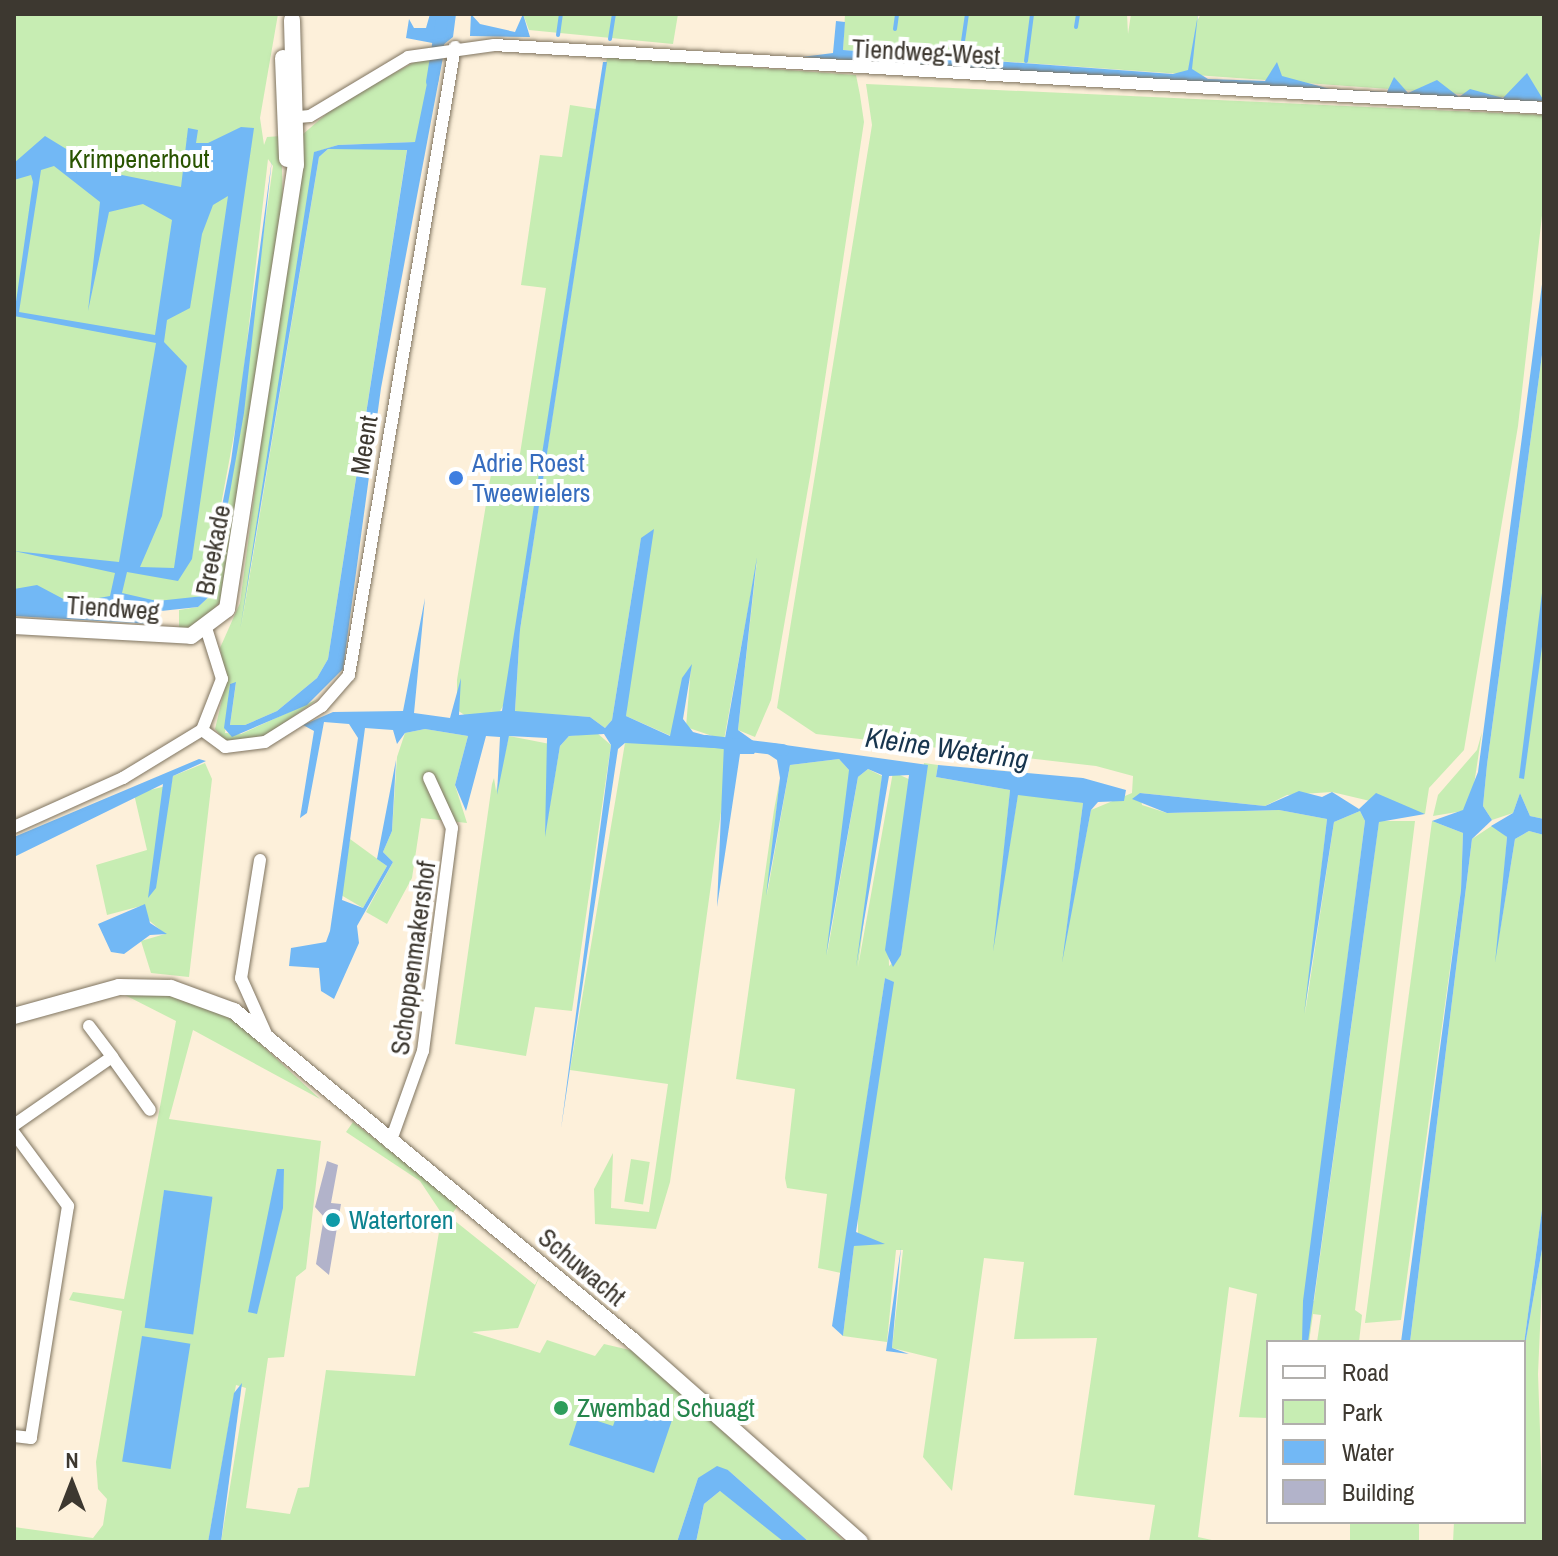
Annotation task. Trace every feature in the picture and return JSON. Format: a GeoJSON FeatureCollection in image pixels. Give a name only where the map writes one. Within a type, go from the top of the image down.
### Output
{"type":"FeatureCollection","features":[{"type":"Feature","properties":{"kind":"street","name":"Breekade"},"geometry":{"type":"LineString","coordinates":[[202,730],[222,679],[207,631],[233,594],[290,200],[293,17]]}},
{"type":"Feature","properties":{"kind":"street","name":"Tiendweg-West"},"geometry":{"type":"LineString","coordinates":[[290,113],[321,108],[372,73],[430,51],[451,47],[1188,91],[1544,108]]}},
{"type":"Feature","properties":{"kind":"street","name":"Meent"},"geometry":{"type":"LineString","coordinates":[[202,730],[225,747],[265,742],[322,706],[349,675],[451,47]]}},
{"type":"Feature","properties":{"kind":"street","name":"Tiendweg"},"geometry":{"type":"LineString","coordinates":[[14,626],[175,636],[207,631]]}},
{"type":"Feature","properties":{"kind":"street"},"geometry":{"type":"LineString","coordinates":[[14,827],[123,778],[202,730]]}},
{"type":"Feature","properties":{"kind":"street","name":"Schoppenmakershof"},"geometry":{"type":"LineString","coordinates":[[390,1143],[421,1062],[452,828],[429,778]]}},
{"type":"Feature","properties":{"kind":"street","name":"Schuwacht"},"geometry":{"type":"LineString","coordinates":[[260,860],[241,978],[267,1036]]}},
{"type":"Feature","properties":{"kind":"street","name":"Schuwacht"},"geometry":{"type":"LineString","coordinates":[[14,1016],[119,987],[191,992],[267,1036],[390,1143],[633,1341],[860,1542]]}},
{"type":"Feature","properties":{"kind":"street"},"geometry":{"type":"LineString","coordinates":[[89,1026],[150,1110]]}},
{"type":"Feature","properties":{"kind":"street"},"geometry":{"type":"LineString","coordinates":[[14,1125],[112,1057]]}},
{"type":"Feature","properties":{"kind":"street"},"geometry":{"type":"LineString","coordinates":[[14,1133],[68,1206],[31,1438],[14,1436]]}},
{"type":"Feature","properties":{"kind":"green space","name":"Krimpenerhout"},"geometry":{"type":"Polygon","coordinates":[[[14,14],[278,14],[260,118],[264,145],[267,137],[281,136],[283,205],[225,597],[198,625],[179,630],[179,610],[198,607],[212,594],[240,405],[204,596],[138,609],[14,601],[14,14]],[[268,159],[241,399],[273,166],[268,159]]]}},
{"type":"Feature","properties":{"kind":"green space"},"geometry":{"type":"Polygon","coordinates":[[[523,14],[678,14],[673,44],[529,30],[523,14]]]}},
{"type":"Feature","properties":{"kind":"green space"},"geometry":{"type":"Polygon","coordinates":[[[845,14],[1127,14],[1128,34],[1131,14],[1198,14],[1197,21],[1201,14],[1544,14],[1544,100],[843,50],[845,14]]]}},
{"type":"Feature","properties":{"kind":"green space"},"geometry":{"type":"Polygon","coordinates":[[[424,57],[437,60],[416,142],[338,145],[315,152],[241,628],[319,157],[328,149],[407,149],[328,659],[317,678],[277,711],[245,725],[230,725],[236,683],[230,684],[225,733],[241,734],[318,699],[266,736],[226,742],[215,729],[226,683],[220,648],[240,603],[302,135],[340,102],[424,57]]]}},
{"type":"Feature","properties":{"kind":"green space"},"geometry":{"type":"Polygon","coordinates":[[[607,57],[856,75],[864,122],[811,471],[771,700],[755,737],[738,730],[757,560],[724,740],[686,727],[691,666],[671,736],[626,716],[641,538],[612,720],[605,728],[590,717],[515,712],[520,630],[607,57]]]}},
{"type":"Feature","properties":{"kind":"green space"},"geometry":{"type":"Polygon","coordinates":[[[866,84],[1544,115],[1544,198],[1518,426],[1464,750],[1429,788],[1425,814],[1332,792],[1287,795],[1265,806],[1140,793],[1142,805],[1167,813],[1279,810],[1327,819],[1305,1014],[1334,822],[1360,811],[1365,821],[1304,1301],[1314,1301],[1379,821],[1415,821],[1355,1310],[1362,1315],[1359,1340],[1317,1340],[1321,1315],[1313,1314],[1309,1340],[1266,1340],[1266,1418],[1239,1417],[1257,1294],[1229,1287],[1198,1537],[1221,1542],[1149,1542],[1155,1505],[1074,1495],[1097,1338],[1014,1339],[1024,1262],[984,1258],[952,1491],[923,1457],[937,1359],[892,1348],[903,1250],[896,1250],[887,1342],[843,1336],[854,1246],[874,1241],[858,1236],[858,1202],[893,982],[885,978],[841,1273],[818,1268],[827,1194],[787,1188],[785,1178],[795,1089],[736,1079],[774,810],[780,778],[767,895],[790,765],[839,759],[850,771],[827,955],[858,777],[868,769],[882,776],[858,967],[893,772],[911,780],[888,929],[889,966],[901,955],[924,763],[938,765],[936,777],[1010,790],[997,921],[1018,794],[1083,803],[1065,942],[1091,810],[1132,793],[1133,776],[1096,766],[816,734],[777,708],[872,125],[866,84]]]}},
{"type":"Feature","properties":{"kind":"green space"},"geometry":{"type":"Polygon","coordinates":[[[570,105],[596,109],[504,704],[498,715],[469,718],[457,710],[457,680],[492,468],[517,473],[546,288],[521,285],[540,155],[562,157],[570,105]]]}},
{"type":"Feature","properties":{"kind":"green space"},"geometry":{"type":"Polygon","coordinates":[[[1544,340],[1544,819],[1530,816],[1520,793],[1513,813],[1492,820],[1483,806],[1487,765],[1544,340]]]}},
{"type":"Feature","properties":{"kind":"green space"},"geometry":{"type":"Polygon","coordinates":[[[425,729],[468,736],[455,785],[467,823],[421,818],[412,878],[387,924],[366,912],[393,862],[383,852],[392,831],[397,757],[405,733],[425,729]]]}},
{"type":"Feature","properties":{"kind":"green space"},"geometry":{"type":"Polygon","coordinates":[[[1482,732],[1472,798],[1463,811],[1433,816],[1438,795],[1477,750],[1482,732]]]}},
{"type":"Feature","properties":{"kind":"green space"},"geometry":{"type":"Polygon","coordinates":[[[597,733],[611,745],[572,1011],[535,1007],[526,1056],[455,1044],[492,784],[494,778],[496,791],[509,736],[550,744],[545,833],[560,746],[569,736],[597,733]]]}},
{"type":"Feature","properties":{"kind":"green space"},"geometry":{"type":"Polygon","coordinates":[[[625,743],[724,744],[729,754],[670,1182],[656,1229],[595,1224],[594,1189],[613,1153],[611,1208],[649,1212],[668,1084],[570,1070],[625,743]]]}},
{"type":"Feature","properties":{"kind":"green space"},"geometry":{"type":"Polygon","coordinates":[[[205,763],[212,779],[189,977],[151,973],[141,941],[165,934],[145,917],[145,905],[107,915],[96,865],[147,850],[134,794],[166,786],[149,896],[173,776],[205,763]]]}},
{"type":"Feature","properties":{"kind":"green space"},"geometry":{"type":"Polygon","coordinates":[[[1432,821],[1463,833],[1461,890],[1401,1320],[1365,1323],[1432,821]]]}},
{"type":"Feature","properties":{"kind":"green space"},"geometry":{"type":"Polygon","coordinates":[[[1493,825],[1507,837],[1499,937],[1515,839],[1529,831],[1544,835],[1544,1195],[1525,1340],[1410,1340],[1472,839],[1493,825]]]}},
{"type":"Feature","properties":{"kind":"green space"},"geometry":{"type":"Polygon","coordinates":[[[350,839],[387,866],[363,908],[341,895],[350,839]]]}},
{"type":"Feature","properties":{"kind":"green space"},"geometry":{"type":"Polygon","coordinates":[[[119,992],[162,992],[227,1013],[320,1099],[193,1030],[169,1119],[321,1141],[306,1269],[296,1277],[284,1357],[268,1358],[246,1508],[290,1514],[298,1488],[309,1487],[326,1370],[415,1376],[442,1214],[420,1181],[346,1132],[353,1122],[459,1204],[450,1217],[535,1285],[540,1275],[518,1328],[472,1332],[540,1353],[547,1340],[595,1356],[604,1344],[634,1351],[845,1542],[809,1542],[728,1470],[698,1478],[677,1542],[221,1542],[246,1388],[236,1385],[208,1542],[14,1542],[14,1527],[93,1538],[103,1525],[107,1499],[98,1489],[96,1462],[122,1311],[69,1300],[73,1292],[124,1299],[176,1021],[119,992]],[[164,1191],[156,1255],[213,1197],[164,1191]]]}},
{"type":"Feature","properties":{"kind":"green space"},"geometry":{"type":"Polygon","coordinates":[[[631,1159],[650,1162],[643,1204],[624,1201],[631,1159]]]}},
{"type":"Feature","properties":{"kind":"green space"},"geometry":{"type":"Polygon","coordinates":[[[1544,1238],[1538,1374],[1544,1542],[1453,1542],[1454,1524],[1526,1524],[1526,1340],[1544,1238]]]}},
{"type":"Feature","properties":{"kind":"green space"},"geometry":{"type":"Polygon","coordinates":[[[720,1491],[734,1498],[784,1542],[696,1542],[704,1504],[720,1491]]]}},
{"type":"Feature","properties":{"kind":"green space"},"geometry":{"type":"Polygon","coordinates":[[[1350,1524],[1419,1524],[1419,1542],[1350,1542],[1350,1524]]]}},
{"type":"Feature","properties":{"kind":"water"},"geometry":{"type":"Polygon","coordinates":[[[430,14],[456,14],[453,37],[443,45],[406,38],[409,19],[414,28],[426,28],[430,14]]]}},
{"type":"Feature","properties":{"kind":"water"},"geometry":{"type":"Polygon","coordinates":[[[471,14],[480,24],[515,32],[523,14],[530,37],[470,36],[471,14]]]}},
{"type":"Feature","properties":{"kind":"water"},"geometry":{"type":"Polygon","coordinates":[[[1198,14],[1192,69],[1208,79],[1265,81],[1277,62],[1282,76],[1330,89],[1387,92],[1394,77],[1408,93],[1437,80],[1459,97],[1470,89],[1503,98],[1527,73],[1544,101],[1493,102],[802,57],[833,53],[836,21],[845,22],[843,50],[1173,74],[1188,70],[1198,14]]]}},
{"type":"Feature","properties":{"kind":"water"},"geometry":{"type":"Polygon","coordinates":[[[444,52],[381,388],[343,669],[307,705],[232,737],[224,728],[230,684],[236,682],[230,725],[245,725],[277,711],[317,678],[328,659],[407,150],[328,149],[319,157],[240,630],[314,152],[338,145],[415,142],[433,54],[444,52]]]}},
{"type":"Feature","properties":{"kind":"water"},"geometry":{"type":"Polygon","coordinates":[[[603,62],[607,62],[520,630],[515,711],[590,717],[605,728],[612,720],[641,538],[654,529],[626,716],[670,736],[682,678],[692,664],[683,719],[693,732],[719,739],[714,748],[625,743],[618,749],[561,1129],[611,745],[604,734],[569,736],[560,746],[545,837],[547,738],[509,736],[497,795],[500,737],[486,736],[466,811],[455,785],[468,736],[425,729],[405,733],[397,744],[393,730],[365,728],[342,900],[363,908],[387,866],[377,859],[396,760],[392,831],[383,852],[393,862],[357,926],[359,943],[334,999],[321,991],[319,968],[289,966],[291,948],[326,942],[330,931],[358,738],[349,724],[324,722],[307,813],[300,818],[314,731],[303,725],[333,712],[403,711],[425,598],[414,713],[450,718],[461,678],[459,715],[502,711],[603,62]]]}},
{"type":"Feature","properties":{"kind":"water"},"geometry":{"type":"Polygon","coordinates":[[[241,127],[254,128],[192,559],[178,581],[127,572],[122,593],[157,601],[204,596],[231,461],[272,159],[244,413],[212,594],[198,607],[161,611],[151,624],[14,616],[14,589],[37,585],[71,603],[110,596],[115,573],[14,551],[119,562],[156,343],[14,316],[33,182],[31,175],[14,180],[14,163],[45,136],[99,169],[118,150],[117,174],[181,187],[188,128],[198,130],[196,143],[208,143],[241,127]],[[54,166],[41,170],[19,312],[155,335],[172,220],[143,204],[109,212],[88,311],[100,202],[54,166]],[[228,196],[213,205],[202,234],[190,308],[167,320],[164,342],[187,366],[162,516],[140,567],[174,568],[228,196]]]}},
{"type":"Feature","properties":{"kind":"water"},"geometry":{"type":"Polygon","coordinates":[[[1544,269],[1544,340],[1483,806],[1492,820],[1472,839],[1410,1340],[1401,1340],[1461,890],[1463,833],[1432,821],[1463,810],[1478,772],[1544,269]]]}},
{"type":"Feature","properties":{"kind":"water"},"geometry":{"type":"Polygon","coordinates":[[[757,557],[738,730],[759,745],[754,754],[740,754],[717,907],[724,744],[757,557]]]}},
{"type":"Feature","properties":{"kind":"water"},"geometry":{"type":"Polygon","coordinates":[[[1544,577],[1544,632],[1524,779],[1519,778],[1544,577]]]}},
{"type":"Feature","properties":{"kind":"water"},"geometry":{"type":"Polygon","coordinates":[[[771,743],[928,765],[901,955],[893,967],[885,950],[909,775],[889,776],[856,967],[882,775],[868,769],[858,777],[826,956],[849,770],[839,759],[790,765],[766,896],[780,778],[777,760],[768,754],[771,743]]]}},
{"type":"Feature","properties":{"kind":"water"},"geometry":{"type":"Polygon","coordinates":[[[199,759],[206,761],[173,776],[156,888],[148,898],[163,784],[14,857],[14,837],[199,759]]]}},
{"type":"Feature","properties":{"kind":"water"},"geometry":{"type":"Polygon","coordinates":[[[938,765],[1083,778],[1126,790],[1124,801],[1098,802],[1091,810],[1062,963],[1083,803],[1018,795],[993,952],[1010,790],[936,777],[938,765]]]}},
{"type":"Feature","properties":{"kind":"water"},"geometry":{"type":"Polygon","coordinates":[[[1299,791],[1322,797],[1332,792],[1359,809],[1376,793],[1425,814],[1379,822],[1308,1340],[1302,1340],[1303,1301],[1365,821],[1360,811],[1334,822],[1304,1014],[1327,819],[1279,810],[1167,813],[1132,799],[1140,793],[1265,806],[1299,791]]]}},
{"type":"Feature","properties":{"kind":"water"},"geometry":{"type":"Polygon","coordinates":[[[1520,793],[1530,816],[1544,819],[1544,835],[1529,831],[1515,839],[1495,963],[1507,837],[1491,826],[1513,813],[1520,793]]]}},
{"type":"Feature","properties":{"kind":"water"},"geometry":{"type":"Polygon","coordinates":[[[145,904],[150,923],[167,934],[150,935],[124,954],[111,952],[98,924],[145,904]]]}},
{"type":"Feature","properties":{"kind":"water"},"geometry":{"type":"Polygon","coordinates":[[[885,978],[894,982],[856,1232],[885,1244],[854,1246],[843,1336],[832,1326],[885,978]]]}},
{"type":"Feature","properties":{"kind":"water"},"geometry":{"type":"Polygon","coordinates":[[[277,1169],[284,1169],[283,1208],[257,1314],[248,1312],[277,1169]]]}},
{"type":"Feature","properties":{"kind":"water"},"geometry":{"type":"Polygon","coordinates":[[[164,1190],[213,1197],[193,1334],[145,1328],[164,1190]]]}},
{"type":"Feature","properties":{"kind":"water"},"geometry":{"type":"Polygon","coordinates":[[[1544,1195],[1544,1238],[1525,1340],[1544,1195]]]}},
{"type":"Feature","properties":{"kind":"water"},"geometry":{"type":"Polygon","coordinates":[[[901,1247],[892,1348],[909,1354],[886,1351],[901,1247]]]}},
{"type":"Feature","properties":{"kind":"water"},"geometry":{"type":"Polygon","coordinates":[[[142,1336],[190,1344],[171,1469],[122,1461],[142,1336]]]}},
{"type":"Feature","properties":{"kind":"water"},"geometry":{"type":"Polygon","coordinates":[[[242,1383],[221,1542],[208,1542],[234,1393],[242,1383]]]}},
{"type":"Feature","properties":{"kind":"water"},"geometry":{"type":"Polygon","coordinates":[[[621,1403],[672,1420],[654,1473],[569,1445],[579,1415],[613,1426],[621,1403]]]}},
{"type":"Feature","properties":{"kind":"water"},"geometry":{"type":"Polygon","coordinates":[[[717,1466],[728,1470],[809,1542],[784,1542],[720,1491],[704,1504],[696,1542],[677,1542],[698,1478],[717,1466]]]}},
{"type":"Feature","properties":{"kind":"building","name":"Watertoren"},"geometry":{"type":"Polygon","coordinates":[[[327,1161],[338,1165],[331,1203],[341,1204],[329,1275],[316,1264],[324,1217],[315,1207],[327,1161]]]}},
{"type":"Feature","properties":{"kind":"waterway"},"geometry":{"type":"LineString","coordinates":[[432,82],[443,14]]}},
{"type":"Feature","properties":{"kind":"waterway"},"geometry":{"type":"LineString","coordinates":[[558,35],[561,14]]}},
{"type":"Feature","properties":{"kind":"waterway"},"geometry":{"type":"LineString","coordinates":[[610,39],[614,14]]}},
{"type":"Feature","properties":{"kind":"waterway"},"geometry":{"type":"LineString","coordinates":[[895,29],[897,14]]}},
{"type":"Feature","properties":{"kind":"waterway"},"geometry":{"type":"LineString","coordinates":[[961,55],[967,14]]}},
{"type":"Feature","properties":{"kind":"waterway"},"geometry":{"type":"LineString","coordinates":[[1026,61],[1032,14]]}},
{"type":"Feature","properties":{"kind":"waterway"},"geometry":{"type":"LineString","coordinates":[[1076,27],[1078,14]]}},
{"type":"Feature","properties":{"kind":"waterway","name":"Kleine Wetering"},"geometry":{"type":"LineString","coordinates":[[706,741],[783,750]]}},
{"type":"Feature","properties":{"kind":"place","name":"Adrie Roest Tweewielers"},"geometry":{"type":"Point","coordinates":[456,478]}},
{"type":"Feature","properties":{"kind":"place","name":"Watertoren"},"geometry":{"type":"Point","coordinates":[333,1220]}},
{"type":"Feature","properties":{"kind":"place","name":"Zwembad Schuagt"},"geometry":{"type":"Point","coordinates":[561,1408]}}]}
